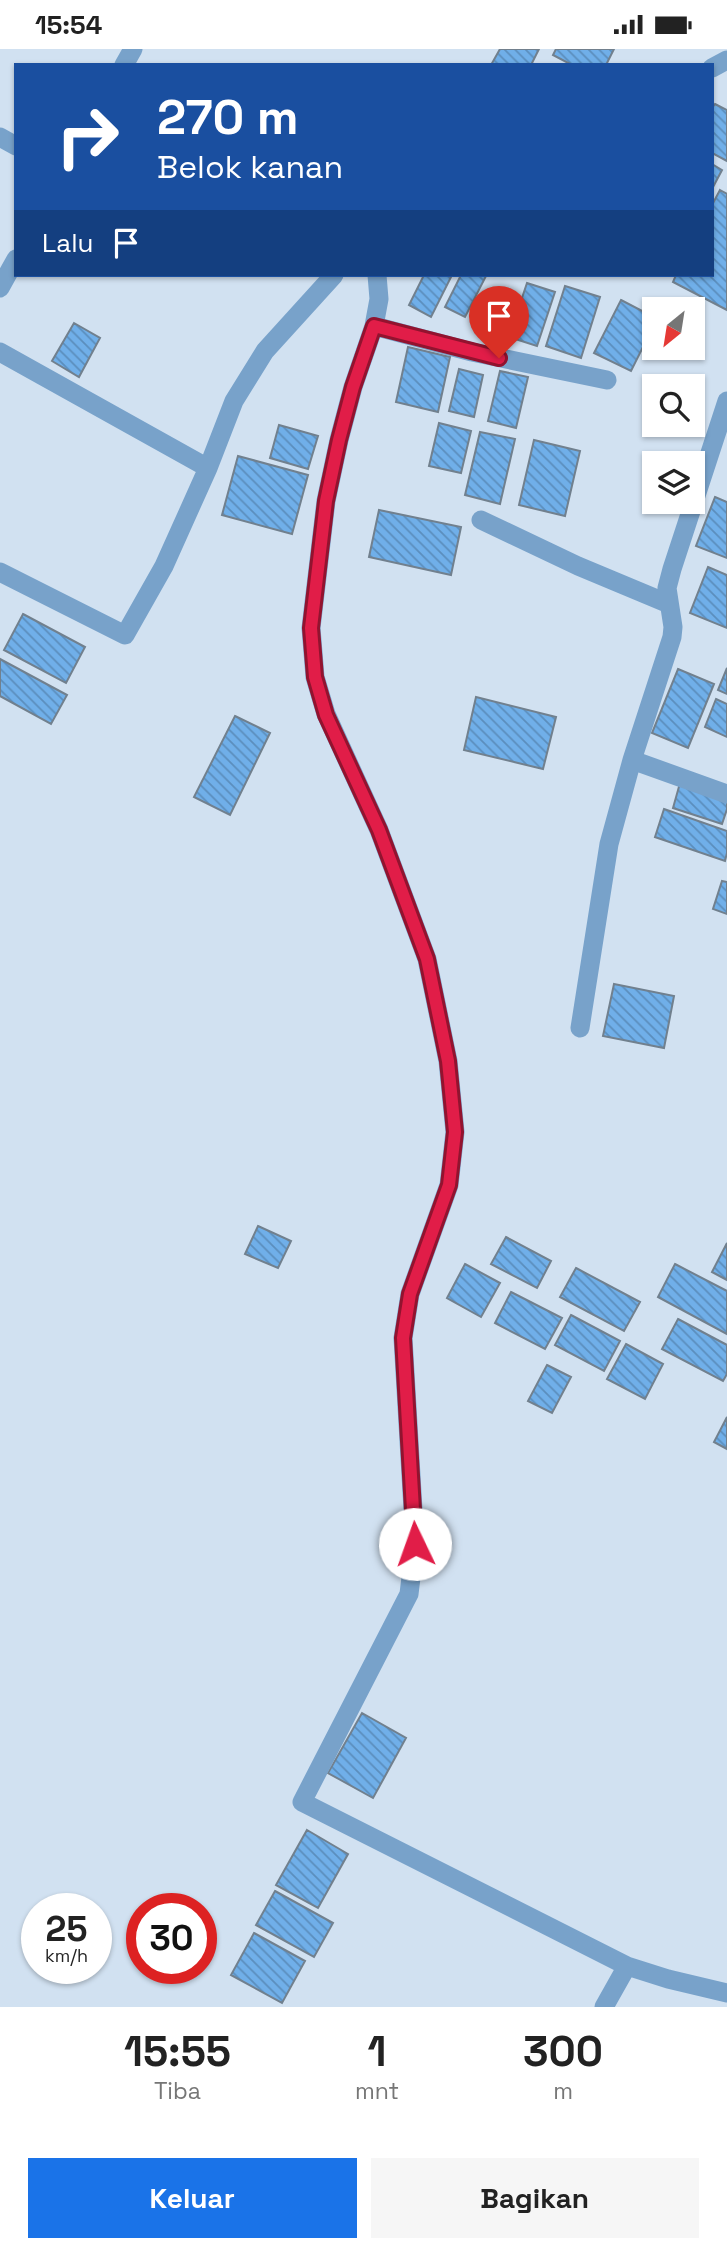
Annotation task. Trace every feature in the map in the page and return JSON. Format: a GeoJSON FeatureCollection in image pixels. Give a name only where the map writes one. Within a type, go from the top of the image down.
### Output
{"type":"FeatureCollection","features":[{"type":"Feature","properties":{"kind":"street"},"geometry":{"type":"LineString","coordinates":[[0,288],[14,263]]}},
{"type":"Feature","properties":{"kind":"street"},"geometry":{"type":"LineString","coordinates":[[0,572],[125,635],[164,566],[208,468],[234,401],[265,351],[332,277]]}},
{"type":"Feature","properties":{"kind":"street"},"geometry":{"type":"LineString","coordinates":[[377,277],[379,299],[374,326],[353,387],[326,501],[311,628],[315,677],[326,715],[379,830],[427,959],[448,1061],[455,1132],[449,1185],[410,1294],[403,1338],[415,1544],[409,1594],[302,1802],[626,1966],[727,1993]]}},
{"type":"Feature","properties":{"kind":"street"},"geometry":{"type":"LineString","coordinates":[[374,326],[472,352],[607,380]]}},
{"type":"Feature","properties":{"kind":"street"},"geometry":{"type":"LineString","coordinates":[[0,352],[208,468]]}},
{"type":"Feature","properties":{"kind":"street"},"geometry":{"type":"LineString","coordinates":[[580,1028],[609,844],[632,760],[672,637],[667,588],[727,401]]}},
{"type":"Feature","properties":{"kind":"street"},"geometry":{"type":"LineString","coordinates":[[481,520],[578,566],[668,604]]}},
{"type":"Feature","properties":{"kind":"street"},"geometry":{"type":"LineString","coordinates":[[632,760],[727,794]]}},
{"type":"Feature","properties":{"kind":"street"},"geometry":{"type":"LineString","coordinates":[[604,2007],[626,1966]]}},
{"type":"Feature","properties":{"kind":"building"},"geometry":{"type":"Polygon","coordinates":[[[500,49],[539,49],[532,63],[492,63],[500,49]]]}},
{"type":"Feature","properties":{"kind":"building"},"geometry":{"type":"Polygon","coordinates":[[[556,49],[614,49],[607,63],[568,63],[553,55],[556,49]]]}},
{"type":"Feature","properties":{"kind":"building"},"geometry":{"type":"Polygon","coordinates":[[[714,105],[727,110],[727,161],[714,154],[714,105]]]}},
{"type":"Feature","properties":{"kind":"building"},"geometry":{"type":"Polygon","coordinates":[[[714,165],[722,170],[714,185],[714,165]]]}},
{"type":"Feature","properties":{"kind":"building"},"geometry":{"type":"Polygon","coordinates":[[[720,190],[727,194],[727,310],[673,282],[675,277],[714,277],[714,201],[720,190]]]}},
{"type":"Feature","properties":{"kind":"building"},"geometry":{"type":"Polygon","coordinates":[[[423,277],[451,277],[431,317],[409,305],[423,277]]]}},
{"type":"Feature","properties":{"kind":"building"},"geometry":{"type":"Polygon","coordinates":[[[460,277],[485,277],[465,317],[445,307],[460,277]]]}},
{"type":"Feature","properties":{"kind":"building"},"geometry":{"type":"Polygon","coordinates":[[[527,283],[555,292],[537,346],[509,337],[527,283]]]}},
{"type":"Feature","properties":{"kind":"building"},"geometry":{"type":"Polygon","coordinates":[[[565,286],[600,297],[581,358],[546,346],[565,286]]]}},
{"type":"Feature","properties":{"kind":"building"},"geometry":{"type":"Polygon","coordinates":[[[621,300],[642,311],[642,349],[631,371],[594,353],[621,300]]]}},
{"type":"Feature","properties":{"kind":"building"},"geometry":{"type":"Polygon","coordinates":[[[74,323],[100,338],[79,377],[52,361],[74,323]]]}},
{"type":"Feature","properties":{"kind":"building"},"geometry":{"type":"Polygon","coordinates":[[[408,347],[450,357],[438,412],[396,402],[408,347]]]}},
{"type":"Feature","properties":{"kind":"building"},"geometry":{"type":"Polygon","coordinates":[[[459,369],[483,375],[474,417],[449,411],[459,369]]]}},
{"type":"Feature","properties":{"kind":"building"},"geometry":{"type":"Polygon","coordinates":[[[500,371],[528,377],[516,428],[488,421],[500,371]]]}},
{"type":"Feature","properties":{"kind":"building"},"geometry":{"type":"Polygon","coordinates":[[[439,423],[471,431],[461,473],[429,466],[439,423]]]}},
{"type":"Feature","properties":{"kind":"building"},"geometry":{"type":"Polygon","coordinates":[[[279,425],[318,436],[308,469],[270,458],[279,425]]]}},
{"type":"Feature","properties":{"kind":"building"},"geometry":{"type":"Polygon","coordinates":[[[480,432],[515,439],[500,504],[465,495],[480,432]]]}},
{"type":"Feature","properties":{"kind":"building"},"geometry":{"type":"Polygon","coordinates":[[[534,440],[580,451],[565,516],[519,505],[534,440]]]}},
{"type":"Feature","properties":{"kind":"building"},"geometry":{"type":"Polygon","coordinates":[[[238,456],[308,475],[292,534],[222,515],[238,456]]]}},
{"type":"Feature","properties":{"kind":"building"},"geometry":{"type":"Polygon","coordinates":[[[715,497],[727,502],[727,558],[696,546],[715,497]]]}},
{"type":"Feature","properties":{"kind":"building"},"geometry":{"type":"Polygon","coordinates":[[[379,510],[461,527],[451,575],[369,557],[379,510]]]}},
{"type":"Feature","properties":{"kind":"building"},"geometry":{"type":"Polygon","coordinates":[[[708,567],[727,575],[727,628],[690,613],[708,567]]]}},
{"type":"Feature","properties":{"kind":"building"},"geometry":{"type":"Polygon","coordinates":[[[23,614],[85,647],[66,683],[4,650],[23,614]]]}},
{"type":"Feature","properties":{"kind":"building"},"geometry":{"type":"Polygon","coordinates":[[[0,659],[67,695],[51,724],[0,696],[0,659]]]}},
{"type":"Feature","properties":{"kind":"building"},"geometry":{"type":"Polygon","coordinates":[[[727,668],[727,694],[718,690],[727,668]]]}},
{"type":"Feature","properties":{"kind":"building"},"geometry":{"type":"Polygon","coordinates":[[[678,669],[714,684],[688,748],[652,733],[678,669]]]}},
{"type":"Feature","properties":{"kind":"building"},"geometry":{"type":"Polygon","coordinates":[[[476,697],[556,717],[543,769],[464,750],[476,697]]]}},
{"type":"Feature","properties":{"kind":"building"},"geometry":{"type":"Polygon","coordinates":[[[716,699],[727,704],[727,737],[705,727],[716,699]]]}},
{"type":"Feature","properties":{"kind":"building"},"geometry":{"type":"Polygon","coordinates":[[[235,716],[270,733],[230,815],[194,797],[235,716]]]}},
{"type":"Feature","properties":{"kind":"building"},"geometry":{"type":"Polygon","coordinates":[[[680,783],[727,798],[722,824],[673,808],[680,783]]]}},
{"type":"Feature","properties":{"kind":"building"},"geometry":{"type":"Polygon","coordinates":[[[664,809],[727,831],[725,861],[655,837],[664,809]]]}},
{"type":"Feature","properties":{"kind":"building"},"geometry":{"type":"Polygon","coordinates":[[[722,881],[727,882],[727,914],[713,909],[722,881]]]}},
{"type":"Feature","properties":{"kind":"building"},"geometry":{"type":"Polygon","coordinates":[[[614,984],[674,996],[664,1048],[603,1036],[614,984]]]}},
{"type":"Feature","properties":{"kind":"building"},"geometry":{"type":"Polygon","coordinates":[[[258,1226],[291,1241],[278,1268],[245,1254],[258,1226]]]}},
{"type":"Feature","properties":{"kind":"building"},"geometry":{"type":"Polygon","coordinates":[[[506,1237],[551,1261],[537,1288],[491,1264],[506,1237]]]}},
{"type":"Feature","properties":{"kind":"building"},"geometry":{"type":"Polygon","coordinates":[[[727,1243],[727,1280],[712,1272],[727,1243]]]}},
{"type":"Feature","properties":{"kind":"building"},"geometry":{"type":"Polygon","coordinates":[[[465,1264],[500,1283],[481,1317],[447,1298],[465,1264]]]}},
{"type":"Feature","properties":{"kind":"building"},"geometry":{"type":"Polygon","coordinates":[[[675,1264],[727,1291],[727,1334],[658,1297],[675,1264]]]}},
{"type":"Feature","properties":{"kind":"building"},"geometry":{"type":"Polygon","coordinates":[[[576,1268],[640,1302],[624,1331],[560,1297],[576,1268]]]}},
{"type":"Feature","properties":{"kind":"building"},"geometry":{"type":"Polygon","coordinates":[[[511,1292],[562,1318],[545,1349],[495,1323],[511,1292]]]}},
{"type":"Feature","properties":{"kind":"building"},"geometry":{"type":"Polygon","coordinates":[[[571,1315],[620,1341],[604,1371],[555,1345],[571,1315]]]}},
{"type":"Feature","properties":{"kind":"building"},"geometry":{"type":"Polygon","coordinates":[[[678,1319],[727,1345],[727,1374],[723,1381],[662,1349],[678,1319]]]}},
{"type":"Feature","properties":{"kind":"building"},"geometry":{"type":"Polygon","coordinates":[[[626,1344],[663,1364],[645,1399],[607,1379],[626,1344]]]}},
{"type":"Feature","properties":{"kind":"building"},"geometry":{"type":"Polygon","coordinates":[[[547,1365],[571,1377],[552,1413],[528,1401],[547,1365]]]}},
{"type":"Feature","properties":{"kind":"building"},"geometry":{"type":"Polygon","coordinates":[[[727,1417],[727,1449],[714,1442],[727,1417]]]}},
{"type":"Feature","properties":{"kind":"building"},"geometry":{"type":"Polygon","coordinates":[[[362,1713],[406,1738],[373,1798],[328,1773],[362,1713]]]}},
{"type":"Feature","properties":{"kind":"building"},"geometry":{"type":"Polygon","coordinates":[[[307,1830],[348,1854],[318,1908],[276,1885],[307,1830]]]}},
{"type":"Feature","properties":{"kind":"building"},"geometry":{"type":"Polygon","coordinates":[[[275,1891],[333,1923],[314,1957],[256,1925],[275,1891]]]}},
{"type":"Feature","properties":{"kind":"building"},"geometry":{"type":"Polygon","coordinates":[[[254,1933],[305,1961],[282,2003],[231,1975],[254,1933]]]}},
{"type":"Feature","properties":{"kind":"route"},"geometry":{"type":"LineString","coordinates":[[415,1544],[403,1338],[410,1294],[449,1185],[455,1132],[448,1061],[427,959],[379,830],[326,715],[315,677],[311,628],[326,501],[353,387],[374,326],[499,358]]}}]}
